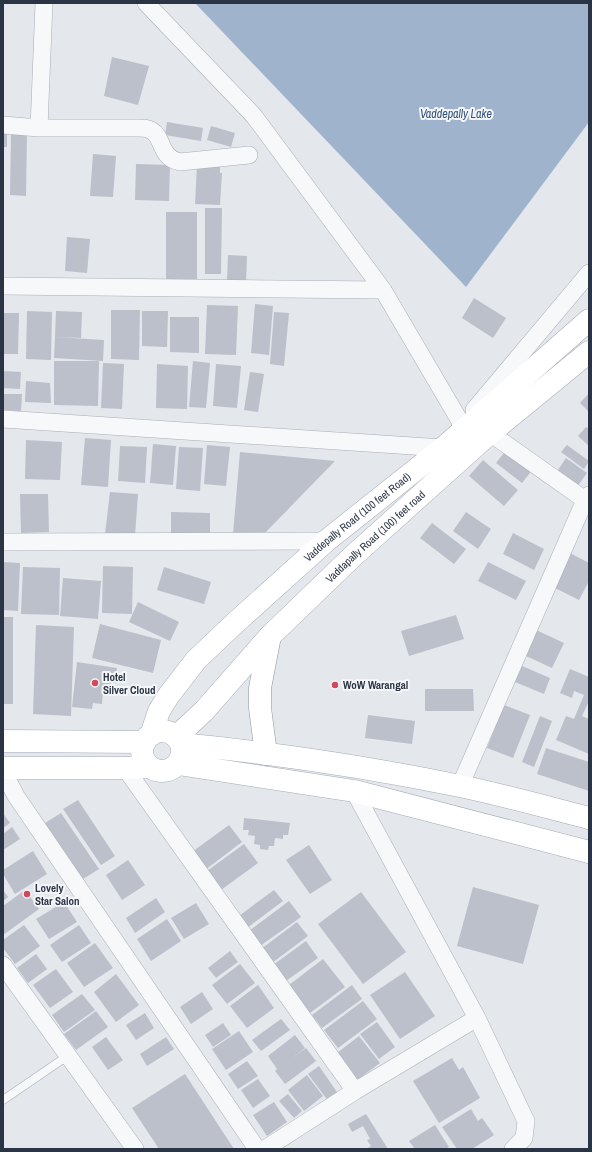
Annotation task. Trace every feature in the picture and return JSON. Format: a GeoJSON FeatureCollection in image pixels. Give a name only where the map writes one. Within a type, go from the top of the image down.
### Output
{"type":"FeatureCollection","features":[{"type":"Feature","properties":{"kind":"main road","name":"Vaddepally Road (100 feet Road)"},"geometry":{"type":"LineString","coordinates":[[148,738],[159,711],[169,695],[196,660],[326,541],[443,448],[466,424],[589,320]]}},
{"type":"Feature","properties":{"kind":"main road","name":"Vaddapally Road (100) feet road"},"geometry":{"type":"LineString","coordinates":[[178,748],[204,711],[270,636],[353,556],[490,433],[589,352]]}},
{"type":"Feature","properties":{"kind":"main road"},"geometry":{"type":"LineString","coordinates":[[266,754],[260,708],[260,695],[270,636]]}},
{"type":"Feature","properties":{"kind":"main road"},"geometry":{"type":"LineString","coordinates":[[3,741],[148,738],[159,732],[168,732],[178,748],[354,791],[589,852]]}},
{"type":"Feature","properties":{"kind":"main road"},"geometry":{"type":"LineString","coordinates":[[148,738],[142,750],[144,759],[150,766],[159,771],[170,770],[178,748]]}},
{"type":"Feature","properties":{"kind":"main road"},"geometry":{"type":"LineString","coordinates":[[178,748],[266,754],[341,765],[460,786],[589,818]]}},
{"type":"Feature","properties":{"kind":"main road"},"geometry":{"type":"LineString","coordinates":[[3,768],[125,768],[150,766]]}},
{"type":"Feature","properties":{"kind":"street"},"geometry":{"type":"LineString","coordinates":[[39,128],[44,3]]}},
{"type":"Feature","properties":{"kind":"street"},"geometry":{"type":"LineString","coordinates":[[146,3],[254,116],[383,290],[466,424],[490,433],[587,498],[460,786]]}},
{"type":"Feature","properties":{"kind":"street"},"geometry":{"type":"LineString","coordinates":[[3,125],[39,128],[149,129],[156,134],[166,154],[173,160],[180,162],[249,155]]}},
{"type":"Feature","properties":{"kind":"street"},"geometry":{"type":"LineString","coordinates":[[466,424],[477,407],[589,272]]}},
{"type":"Feature","properties":{"kind":"street"},"geometry":{"type":"LineString","coordinates":[[3,286],[383,290]]}},
{"type":"Feature","properties":{"kind":"street"},"geometry":{"type":"LineString","coordinates":[[3,420],[443,448]]}},
{"type":"Feature","properties":{"kind":"street"},"geometry":{"type":"LineString","coordinates":[[3,542],[326,541]]}},
{"type":"Feature","properties":{"kind":"street"},"geometry":{"type":"LineString","coordinates":[[125,768],[355,1091]]}},
{"type":"Feature","properties":{"kind":"street"},"geometry":{"type":"LineString","coordinates":[[3,771],[16,796],[257,1149]]}},
{"type":"Feature","properties":{"kind":"street"},"geometry":{"type":"LineString","coordinates":[[354,791],[477,1018],[526,1121],[524,1138],[513,1149]]}},
{"type":"Feature","properties":{"kind":"street"},"geometry":{"type":"LineString","coordinates":[[3,965],[135,1149]]}},
{"type":"Feature","properties":{"kind":"street"},"geometry":{"type":"LineString","coordinates":[[265,1149],[355,1091],[477,1018]]}},
{"type":"Feature","properties":{"kind":"lane"},"geometry":{"type":"LineString","coordinates":[[3,1100],[69,1055]]}},
{"type":"Feature","properties":{"kind":"water","name":"Vaddepally Lake"},"geometry":{"type":"Polygon","coordinates":[[[195,3],[589,3],[589,122],[466,287],[195,3]]]}},
{"type":"Feature","properties":{"kind":"building"},"geometry":{"type":"Polygon","coordinates":[[[112,57],[149,66],[138,105],[104,96],[112,57]]]}},
{"type":"Feature","properties":{"kind":"building"},"geometry":{"type":"Polygon","coordinates":[[[167,122],[203,128],[201,141],[165,135],[167,122]]]}},
{"type":"Feature","properties":{"kind":"building"},"geometry":{"type":"Polygon","coordinates":[[[211,126],[235,133],[231,147],[207,140],[211,126]]]}},
{"type":"Feature","properties":{"kind":"building"},"geometry":{"type":"Polygon","coordinates":[[[3,130],[7,130],[7,147],[3,147],[3,130]]]}},
{"type":"Feature","properties":{"kind":"building"},"geometry":{"type":"Polygon","coordinates":[[[11,132],[27,132],[26,196],[10,195],[11,132]]]}},
{"type":"Feature","properties":{"kind":"building"},"geometry":{"type":"Polygon","coordinates":[[[93,154],[116,156],[113,197],[90,196],[93,154]]]}},
{"type":"Feature","properties":{"kind":"building"},"geometry":{"type":"Polygon","coordinates":[[[136,164],[170,165],[169,201],[135,200],[136,164]]]}},
{"type":"Feature","properties":{"kind":"building"},"geometry":{"type":"Polygon","coordinates":[[[197,165],[220,167],[220,173],[222,173],[220,205],[195,204],[197,165]]]}},
{"type":"Feature","properties":{"kind":"building"},"geometry":{"type":"Polygon","coordinates":[[[205,208],[222,208],[221,274],[205,274],[205,208]]]}},
{"type":"Feature","properties":{"kind":"building"},"geometry":{"type":"Polygon","coordinates":[[[166,212],[197,212],[197,279],[166,279],[166,212]]]}},
{"type":"Feature","properties":{"kind":"building"},"geometry":{"type":"Polygon","coordinates":[[[67,237],[90,239],[87,273],[65,271],[67,237]]]}},
{"type":"Feature","properties":{"kind":"building"},"geometry":{"type":"Polygon","coordinates":[[[228,255],[247,256],[246,284],[227,283],[228,255]]]}},
{"type":"Feature","properties":{"kind":"building"},"geometry":{"type":"Polygon","coordinates":[[[474,298],[506,318],[493,338],[462,318],[474,298]]]}},
{"type":"Feature","properties":{"kind":"building"},"geometry":{"type":"Polygon","coordinates":[[[255,304],[273,306],[269,355],[251,353],[255,304]]]}},
{"type":"Feature","properties":{"kind":"building"},"geometry":{"type":"Polygon","coordinates":[[[207,305],[238,306],[236,355],[205,354],[207,305]]]}},
{"type":"Feature","properties":{"kind":"building"},"geometry":{"type":"Polygon","coordinates":[[[111,310],[140,310],[139,360],[111,359],[111,310]]]}},
{"type":"Feature","properties":{"kind":"building"},"geometry":{"type":"Polygon","coordinates":[[[27,311],[52,312],[51,360],[26,359],[27,311]]]}},
{"type":"Feature","properties":{"kind":"building"},"geometry":{"type":"Polygon","coordinates":[[[56,311],[82,312],[81,338],[55,337],[56,311]]]}},
{"type":"Feature","properties":{"kind":"building"},"geometry":{"type":"Polygon","coordinates":[[[142,311],[168,311],[167,347],[142,346],[142,311]]]}},
{"type":"Feature","properties":{"kind":"building"},"geometry":{"type":"Polygon","coordinates":[[[274,312],[289,313],[284,366],[270,364],[274,312]]]}},
{"type":"Feature","properties":{"kind":"building"},"geometry":{"type":"Polygon","coordinates":[[[3,313],[19,313],[18,354],[3,354],[3,313]]]}},
{"type":"Feature","properties":{"kind":"building"},"geometry":{"type":"Polygon","coordinates":[[[170,317],[199,317],[199,353],[170,352],[170,317]]]}},
{"type":"Feature","properties":{"kind":"building"},"geometry":{"type":"Polygon","coordinates":[[[55,337],[104,340],[103,361],[54,358],[55,337]]]}},
{"type":"Feature","properties":{"kind":"building"},"geometry":{"type":"Polygon","coordinates":[[[54,361],[99,361],[98,406],[54,405],[54,361]]]}},
{"type":"Feature","properties":{"kind":"building"},"geometry":{"type":"Polygon","coordinates":[[[193,361],[210,363],[206,408],[189,407],[193,361]]]}},
{"type":"Feature","properties":{"kind":"building"},"geometry":{"type":"Polygon","coordinates":[[[103,363],[124,364],[122,409],[101,408],[103,363]]]}},
{"type":"Feature","properties":{"kind":"building"},"geometry":{"type":"Polygon","coordinates":[[[157,364],[188,366],[187,409],[156,408],[157,364]]]}},
{"type":"Feature","properties":{"kind":"building"},"geometry":{"type":"Polygon","coordinates":[[[216,364],[241,366],[237,408],[213,406],[216,364]]]}},
{"type":"Feature","properties":{"kind":"building"},"geometry":{"type":"Polygon","coordinates":[[[3,371],[21,372],[20,389],[3,388],[3,371]]]}},
{"type":"Feature","properties":{"kind":"building"},"geometry":{"type":"Polygon","coordinates":[[[250,372],[264,374],[258,412],[244,410],[250,372]]]}},
{"type":"Feature","properties":{"kind":"building"},"geometry":{"type":"Polygon","coordinates":[[[26,381],[50,383],[51,403],[25,402],[26,381]]]}},
{"type":"Feature","properties":{"kind":"building"},"geometry":{"type":"Polygon","coordinates":[[[589,393],[589,412],[580,403],[589,393]]]}},
{"type":"Feature","properties":{"kind":"building"},"geometry":{"type":"Polygon","coordinates":[[[3,394],[22,394],[21,411],[3,410],[3,394]]]}},
{"type":"Feature","properties":{"kind":"building"},"geometry":{"type":"Polygon","coordinates":[[[586,427],[589,429],[589,446],[578,436],[586,427]]]}},
{"type":"Feature","properties":{"kind":"building"},"geometry":{"type":"Polygon","coordinates":[[[85,438],[111,440],[108,487],[81,485],[85,438]]]}},
{"type":"Feature","properties":{"kind":"building"},"geometry":{"type":"Polygon","coordinates":[[[26,440],[62,442],[60,480],[25,479],[26,440]]]}},
{"type":"Feature","properties":{"kind":"building"},"geometry":{"type":"Polygon","coordinates":[[[153,444],[176,446],[173,485],[150,483],[153,444]]]}},
{"type":"Feature","properties":{"kind":"building"},"geometry":{"type":"Polygon","coordinates":[[[207,445],[230,447],[226,486],[204,484],[207,445]]]}},
{"type":"Feature","properties":{"kind":"building"},"geometry":{"type":"Polygon","coordinates":[[[567,445],[589,461],[584,469],[561,452],[567,445]]]}},
{"type":"Feature","properties":{"kind":"building"},"geometry":{"type":"Polygon","coordinates":[[[120,446],[147,447],[145,483],[118,481],[120,446]]]}},
{"type":"Feature","properties":{"kind":"building"},"geometry":{"type":"Polygon","coordinates":[[[179,447],[203,448],[200,491],[176,489],[179,447]]]}},
{"type":"Feature","properties":{"kind":"building"},"geometry":{"type":"Polygon","coordinates":[[[507,449],[533,469],[522,483],[496,463],[507,449]]]}},
{"type":"Feature","properties":{"kind":"building"},"geometry":{"type":"Polygon","coordinates":[[[240,452],[335,461],[262,536],[233,534],[240,452]]]}},
{"type":"Feature","properties":{"kind":"building"},"geometry":{"type":"Polygon","coordinates":[[[566,458],[587,473],[577,487],[556,473],[566,458]]]}},
{"type":"Feature","properties":{"kind":"building"},"geometry":{"type":"Polygon","coordinates":[[[483,460],[518,490],[504,506],[469,476],[483,460]]]}},
{"type":"Feature","properties":{"kind":"building"},"geometry":{"type":"Polygon","coordinates":[[[110,492],[138,494],[135,536],[105,534],[110,492]]]}},
{"type":"Feature","properties":{"kind":"building"},"geometry":{"type":"Polygon","coordinates":[[[20,494],[48,494],[49,532],[21,533],[20,494]]]}},
{"type":"Feature","properties":{"kind":"building"},"geometry":{"type":"Polygon","coordinates":[[[171,512],[210,513],[210,536],[171,534],[171,512]]]}},
{"type":"Feature","properties":{"kind":"building"},"geometry":{"type":"Polygon","coordinates":[[[466,512],[491,529],[478,549],[453,531],[466,512]]]}},
{"type":"Feature","properties":{"kind":"building"},"geometry":{"type":"Polygon","coordinates":[[[432,523],[466,549],[454,564],[420,538],[432,523]]]}},
{"type":"Feature","properties":{"kind":"building"},"geometry":{"type":"Polygon","coordinates":[[[513,533],[544,549],[534,570],[503,554],[513,533]]]}},
{"type":"Feature","properties":{"kind":"building"},"geometry":{"type":"Polygon","coordinates":[[[568,552],[589,563],[589,581],[579,600],[551,586],[568,552]]]}},
{"type":"Feature","properties":{"kind":"building"},"geometry":{"type":"Polygon","coordinates":[[[3,562],[20,563],[18,611],[3,610],[3,562]]]}},
{"type":"Feature","properties":{"kind":"building"},"geometry":{"type":"Polygon","coordinates":[[[488,562],[526,581],[516,600],[478,581],[488,562]]]}},
{"type":"Feature","properties":{"kind":"building"},"geometry":{"type":"Polygon","coordinates":[[[103,566],[133,567],[132,614],[102,613],[103,566]]]}},
{"type":"Feature","properties":{"kind":"building"},"geometry":{"type":"Polygon","coordinates":[[[23,567],[60,568],[59,615],[21,614],[23,567]]]}},
{"type":"Feature","properties":{"kind":"building"},"geometry":{"type":"Polygon","coordinates":[[[164,567],[211,582],[204,604],[157,590],[164,567]]]}},
{"type":"Feature","properties":{"kind":"building"},"geometry":{"type":"Polygon","coordinates":[[[63,578],[101,581],[98,619],[60,616],[63,578]]]}},
{"type":"Feature","properties":{"kind":"building"},"geometry":{"type":"Polygon","coordinates":[[[138,602],[179,622],[170,641],[129,622],[138,602]]]}},
{"type":"Feature","properties":{"kind":"building"},"geometry":{"type":"Polygon","coordinates":[[[456,615],[464,639],[409,656],[401,631],[456,615]]]}},
{"type":"Feature","properties":{"kind":"building"},"geometry":{"type":"Polygon","coordinates":[[[3,617],[13,617],[13,704],[3,704],[3,617]]]}},
{"type":"Feature","properties":{"kind":"building"},"geometry":{"type":"Polygon","coordinates":[[[100,624],[161,640],[153,673],[92,658],[100,624]]]}},
{"type":"Feature","properties":{"kind":"building"},"geometry":{"type":"Polygon","coordinates":[[[36,625],[74,627],[71,716],[33,714],[36,625]]]}},
{"type":"Feature","properties":{"kind":"building"},"geometry":{"type":"Polygon","coordinates":[[[536,630],[564,643],[552,668],[524,655],[536,630]]]}},
{"type":"Feature","properties":{"kind":"building"},"geometry":{"type":"Polygon","coordinates":[[[77,662],[117,668],[116,683],[111,682],[110,690],[103,690],[102,704],[93,703],[92,709],[72,707],[77,662]]]}},
{"type":"Feature","properties":{"kind":"building"},"geometry":{"type":"Polygon","coordinates":[[[522,666],[550,678],[544,694],[515,682],[522,666]]]}},
{"type":"Feature","properties":{"kind":"building"},"geometry":{"type":"Polygon","coordinates":[[[570,669],[589,677],[589,701],[582,716],[589,719],[589,754],[556,740],[566,716],[574,719],[584,695],[574,691],[572,698],[560,693],[570,669]]]}},
{"type":"Feature","properties":{"kind":"building"},"geometry":{"type":"Polygon","coordinates":[[[425,689],[473,689],[474,711],[425,711],[425,689]]]}},
{"type":"Feature","properties":{"kind":"building"},"geometry":{"type":"Polygon","coordinates":[[[504,705],[530,715],[513,758],[487,748],[504,705]]]}},
{"type":"Feature","properties":{"kind":"building"},"geometry":{"type":"Polygon","coordinates":[[[368,715],[415,721],[412,744],[365,738],[368,715]]]}},
{"type":"Feature","properties":{"kind":"building"},"geometry":{"type":"Polygon","coordinates":[[[540,716],[552,721],[534,767],[522,762],[540,716]]]}},
{"type":"Feature","properties":{"kind":"building"},"geometry":{"type":"Polygon","coordinates":[[[546,748],[589,762],[589,791],[537,774],[546,748]]]}},
{"type":"Feature","properties":{"kind":"building"},"geometry":{"type":"Polygon","coordinates":[[[78,800],[115,856],[101,865],[63,809],[78,800]]]}},
{"type":"Feature","properties":{"kind":"building"},"geometry":{"type":"Polygon","coordinates":[[[3,813],[10,823],[3,828],[3,813]]]}},
{"type":"Feature","properties":{"kind":"building"},"geometry":{"type":"Polygon","coordinates":[[[61,813],[99,869],[83,879],[45,823],[61,813]]]}},
{"type":"Feature","properties":{"kind":"building"},"geometry":{"type":"Polygon","coordinates":[[[244,818],[290,823],[288,835],[283,835],[283,839],[275,838],[274,846],[269,846],[268,850],[260,849],[260,845],[254,844],[255,836],[248,835],[249,830],[243,830],[244,818]]]}},
{"type":"Feature","properties":{"kind":"building"},"geometry":{"type":"Polygon","coordinates":[[[229,825],[242,842],[205,870],[192,852],[229,825]]]}},
{"type":"Feature","properties":{"kind":"building"},"geometry":{"type":"Polygon","coordinates":[[[12,827],[20,839],[3,850],[3,834],[12,827]]]}},
{"type":"Feature","properties":{"kind":"building"},"geometry":{"type":"Polygon","coordinates":[[[244,844],[258,863],[221,890],[207,871],[244,844]]]}},
{"type":"Feature","properties":{"kind":"building"},"geometry":{"type":"Polygon","coordinates":[[[309,845],[332,880],[310,894],[286,860],[309,845]]]}},
{"type":"Feature","properties":{"kind":"building"},"geometry":{"type":"Polygon","coordinates":[[[33,851],[47,874],[15,894],[3,874],[3,870],[33,851]]]}},
{"type":"Feature","properties":{"kind":"building"},"geometry":{"type":"Polygon","coordinates":[[[128,860],[145,885],[122,900],[106,875],[128,860]]]}},
{"type":"Feature","properties":{"kind":"building"},"geometry":{"type":"Polygon","coordinates":[[[473,887],[539,905],[523,964],[457,946],[473,887]]]}},
{"type":"Feature","properties":{"kind":"building"},"geometry":{"type":"Polygon","coordinates":[[[3,890],[8,897],[3,901],[3,890]]]}},
{"type":"Feature","properties":{"kind":"building"},"geometry":{"type":"Polygon","coordinates":[[[25,890],[39,909],[3,935],[3,906],[25,890]]]}},
{"type":"Feature","properties":{"kind":"building"},"geometry":{"type":"Polygon","coordinates":[[[274,890],[283,901],[247,928],[239,916],[274,890]]]}},
{"type":"Feature","properties":{"kind":"building"},"geometry":{"type":"Polygon","coordinates":[[[361,892],[406,952],[363,984],[318,924],[361,892]]]}},
{"type":"Feature","properties":{"kind":"building"},"geometry":{"type":"Polygon","coordinates":[[[156,898],[165,912],[135,933],[126,918],[156,898]]]}},
{"type":"Feature","properties":{"kind":"building"},"geometry":{"type":"Polygon","coordinates":[[[289,901],[301,917],[260,946],[249,931],[289,901]]]}},
{"type":"Feature","properties":{"kind":"building"},"geometry":{"type":"Polygon","coordinates":[[[64,902],[77,922],[49,939],[36,919],[64,902]]]}},
{"type":"Feature","properties":{"kind":"building"},"geometry":{"type":"Polygon","coordinates":[[[196,903],[209,924],[184,939],[171,918],[196,903]]]}},
{"type":"Feature","properties":{"kind":"building"},"geometry":{"type":"Polygon","coordinates":[[[167,919],[181,941],[151,961],[137,939],[167,919]]]}},
{"type":"Feature","properties":{"kind":"building"},"geometry":{"type":"Polygon","coordinates":[[[297,922],[308,936],[272,963],[261,949],[297,922]]]}},
{"type":"Feature","properties":{"kind":"building"},"geometry":{"type":"Polygon","coordinates":[[[24,925],[40,946],[15,964],[3,948],[3,940],[24,925]]]}},
{"type":"Feature","properties":{"kind":"building"},"geometry":{"type":"Polygon","coordinates":[[[79,925],[91,943],[62,962],[50,945],[79,925]]]}},
{"type":"Feature","properties":{"kind":"building"},"geometry":{"type":"Polygon","coordinates":[[[306,941],[318,958],[286,981],[273,965],[306,941]]]}},
{"type":"Feature","properties":{"kind":"building"},"geometry":{"type":"Polygon","coordinates":[[[95,943],[113,968],[84,987],[67,963],[95,943]]]}},
{"type":"Feature","properties":{"kind":"building"},"geometry":{"type":"Polygon","coordinates":[[[230,951],[238,962],[216,978],[208,968],[230,951]]]}},
{"type":"Feature","properties":{"kind":"building"},"geometry":{"type":"Polygon","coordinates":[[[36,954],[47,969],[28,983],[17,968],[36,954]]]}},
{"type":"Feature","properties":{"kind":"building"},"geometry":{"type":"Polygon","coordinates":[[[323,959],[345,987],[310,1013],[289,985],[323,959]]]}},
{"type":"Feature","properties":{"kind":"building"},"geometry":{"type":"Polygon","coordinates":[[[240,964],[255,983],[227,1004],[212,985],[240,964]]]}},
{"type":"Feature","properties":{"kind":"building"},"geometry":{"type":"Polygon","coordinates":[[[56,969],[73,992],[50,1008],[33,985],[56,969]]]}},
{"type":"Feature","properties":{"kind":"building"},"geometry":{"type":"Polygon","coordinates":[[[405,972],[435,1016],[400,1039],[370,995],[405,972]]]}},
{"type":"Feature","properties":{"kind":"building"},"geometry":{"type":"Polygon","coordinates":[[[116,974],[139,1005],[116,1022],[94,992],[116,974]]]}},
{"type":"Feature","properties":{"kind":"building"},"geometry":{"type":"Polygon","coordinates":[[[258,985],[274,1008],[247,1028],[230,1006],[258,985]]]}},
{"type":"Feature","properties":{"kind":"building"},"geometry":{"type":"Polygon","coordinates":[[[352,985],[362,999],[322,1028],[312,1015],[352,985]]]}},
{"type":"Feature","properties":{"kind":"building"},"geometry":{"type":"Polygon","coordinates":[[[202,992],[213,1009],[191,1024],[180,1007],[202,992]]]}},
{"type":"Feature","properties":{"kind":"building"},"geometry":{"type":"Polygon","coordinates":[[[82,994],[95,1010],[64,1032],[52,1015],[82,994]]]}},
{"type":"Feature","properties":{"kind":"building"},"geometry":{"type":"Polygon","coordinates":[[[363,1001],[377,1019],[338,1048],[324,1030],[363,1001]]]}},
{"type":"Feature","properties":{"kind":"building"},"geometry":{"type":"Polygon","coordinates":[[[96,1011],[108,1027],[76,1050],[64,1034],[96,1011]]]}},
{"type":"Feature","properties":{"kind":"building"},"geometry":{"type":"Polygon","coordinates":[[[145,1013],[154,1028],[136,1040],[126,1025],[145,1013]]]}},
{"type":"Feature","properties":{"kind":"building"},"geometry":{"type":"Polygon","coordinates":[[[281,1019],[290,1030],[261,1051],[252,1040],[281,1019]]]}},
{"type":"Feature","properties":{"kind":"building"},"geometry":{"type":"Polygon","coordinates":[[[377,1022],[395,1047],[379,1059],[360,1034],[377,1022]]]}},
{"type":"Feature","properties":{"kind":"building"},"geometry":{"type":"Polygon","coordinates":[[[223,1023],[231,1035],[213,1047],[205,1035],[223,1023]]]}},
{"type":"Feature","properties":{"kind":"building"},"geometry":{"type":"Polygon","coordinates":[[[239,1031],[253,1052],[226,1070],[212,1049],[239,1031]]]}},
{"type":"Feature","properties":{"kind":"building"},"geometry":{"type":"Polygon","coordinates":[[[295,1035],[305,1048],[291,1059],[306,1048],[316,1061],[285,1084],[275,1071],[277,1069],[268,1056],[295,1035]]]}},
{"type":"Feature","properties":{"kind":"building"},"geometry":{"type":"Polygon","coordinates":[[[359,1036],[380,1063],[357,1080],[337,1053],[359,1036]]]}},
{"type":"Feature","properties":{"kind":"building"},"geometry":{"type":"Polygon","coordinates":[[[106,1037],[123,1060],[108,1070],[92,1047],[106,1037]]]}},
{"type":"Feature","properties":{"kind":"building"},"geometry":{"type":"Polygon","coordinates":[[[166,1037],[174,1049],[147,1066],[140,1054],[166,1037]]]}},
{"type":"Feature","properties":{"kind":"building"},"geometry":{"type":"Polygon","coordinates":[[[452,1058],[459,1070],[463,1067],[480,1098],[439,1123],[413,1081],[452,1058]]]}},
{"type":"Feature","properties":{"kind":"building"},"geometry":{"type":"Polygon","coordinates":[[[247,1061],[258,1076],[238,1089],[228,1074],[247,1061]]]}},
{"type":"Feature","properties":{"kind":"building"},"geometry":{"type":"Polygon","coordinates":[[[319,1066],[339,1095],[329,1102],[308,1074],[319,1066]]]}},
{"type":"Feature","properties":{"kind":"building"},"geometry":{"type":"Polygon","coordinates":[[[185,1074],[234,1149],[159,1149],[132,1108],[185,1074]]]}},
{"type":"Feature","properties":{"kind":"building"},"geometry":{"type":"Polygon","coordinates":[[[307,1075],[323,1096],[304,1111],[288,1090],[307,1075]]]}},
{"type":"Feature","properties":{"kind":"building"},"geometry":{"type":"Polygon","coordinates":[[[258,1079],[270,1096],[253,1108],[241,1090],[258,1079]]]}},
{"type":"Feature","properties":{"kind":"building"},"geometry":{"type":"Polygon","coordinates":[[[288,1094],[302,1111],[294,1118],[279,1101],[288,1094]]]}},
{"type":"Feature","properties":{"kind":"building"},"geometry":{"type":"Polygon","coordinates":[[[274,1102],[287,1122],[267,1136],[253,1115],[274,1102]]]}},
{"type":"Feature","properties":{"kind":"building"},"geometry":{"type":"Polygon","coordinates":[[[471,1109],[478,1121],[482,1118],[494,1135],[472,1149],[457,1149],[442,1127],[471,1109]]]}},
{"type":"Feature","properties":{"kind":"building"},"geometry":{"type":"Polygon","coordinates":[[[366,1114],[388,1149],[366,1149],[371,1146],[367,1140],[370,1139],[363,1126],[352,1132],[348,1124],[366,1114]]]}},
{"type":"Feature","properties":{"kind":"building"},"geometry":{"type":"Polygon","coordinates":[[[435,1125],[449,1147],[445,1149],[415,1149],[409,1141],[435,1125]]]}},
{"type":"Feature","properties":{"kind":"place","name":"Hotel Silver Cloud"},"geometry":{"type":"Point","coordinates":[95,683]}},
{"type":"Feature","properties":{"kind":"place","name":"WoW Warangal"},"geometry":{"type":"Point","coordinates":[335,685]}},
{"type":"Feature","properties":{"kind":"place","name":"Lovely Star Salon"},"geometry":{"type":"Point","coordinates":[27,894]}}]}
